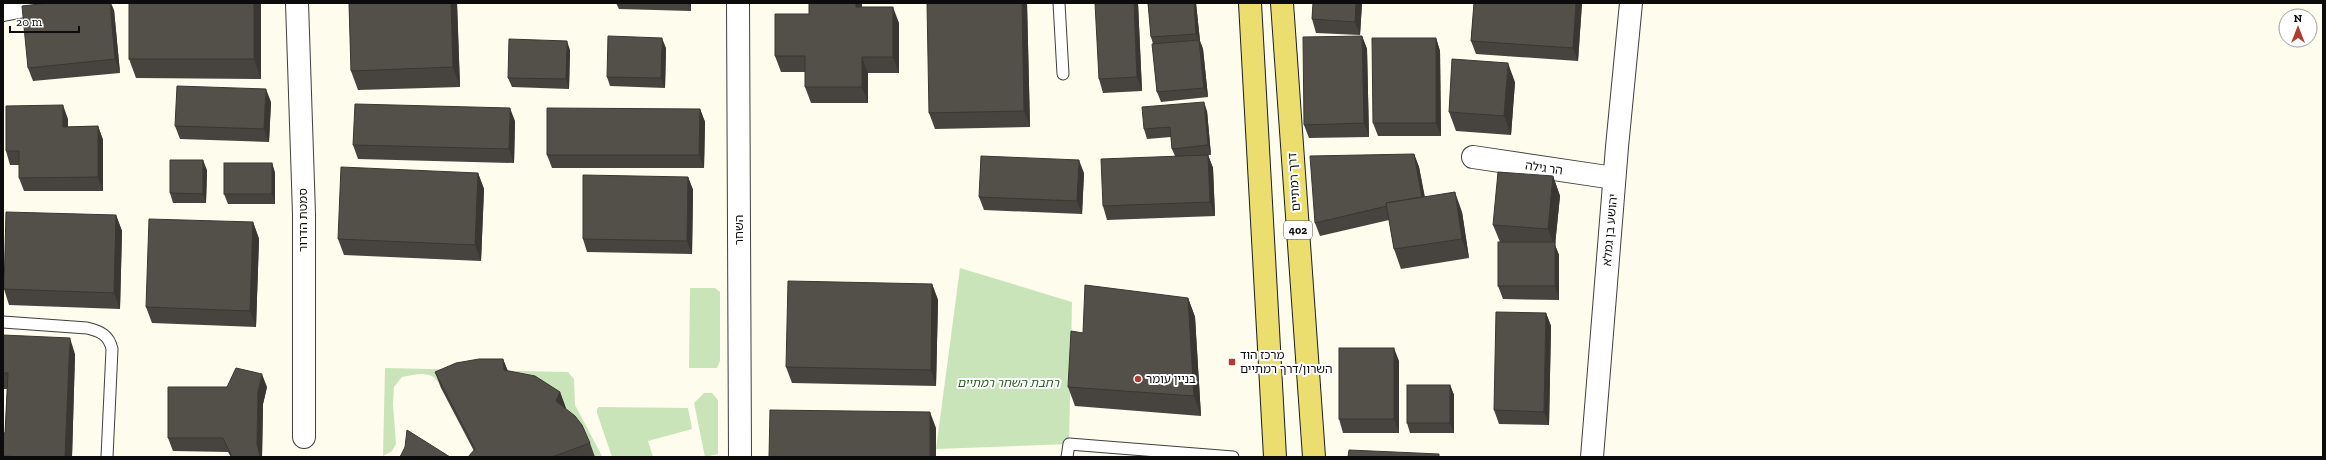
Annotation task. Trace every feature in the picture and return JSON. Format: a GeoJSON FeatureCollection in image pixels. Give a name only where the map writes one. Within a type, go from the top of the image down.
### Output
{"type":"FeatureCollection","features":[{"type":"Feature","properties":{"kind":"main road"},"geometry":{"type":"LineString","coordinates":[[1250,3],[1275,457]]}},
{"type":"Feature","properties":{"kind":"main road","name":"דרך רמתיים"},"geometry":{"type":"LineString","coordinates":[[1283,6],[1314,457]]}},
{"type":"Feature","properties":{"kind":"street"},"geometry":{"type":"LineString","coordinates":[[3,10],[40,3]]}},
{"type":"Feature","properties":{"kind":"street","name":"סמטת הדרור"},"geometry":{"type":"LineString","coordinates":[[296,3],[304,214],[304,437]]}},
{"type":"Feature","properties":{"kind":"street","name":"השחר"},"geometry":{"type":"LineString","coordinates":[[738,3],[740,457]]}},
{"type":"Feature","properties":{"kind":"street","name":"יהושע בן גמלא"},"geometry":{"type":"LineString","coordinates":[[1592,457],[1614,178],[1631,3]]}},
{"type":"Feature","properties":{"kind":"street","name":"הר גילה"},"geometry":{"type":"LineString","coordinates":[[1473,157],[1614,178]]}},
{"type":"Feature","properties":{"kind":"lane"},"geometry":{"type":"LineString","coordinates":[[1059,3],[1063,74]]}},
{"type":"Feature","properties":{"kind":"lane"},"geometry":{"type":"LineString","coordinates":[[3,322],[87,328],[99,331],[105,335],[110,342],[112,349],[107,457]]}},
{"type":"Feature","properties":{"kind":"lane"},"geometry":{"type":"LineString","coordinates":[[1068,457],[1069,444],[1192,455],[1233,457]]}},
{"type":"Feature","properties":{"kind":"green space","name":"רחבת השחר רמתיים"},"geometry":{"type":"Polygon","coordinates":[[[960,268],[1072,302],[1069,444],[936,449],[960,268]]]}},
{"type":"Feature","properties":{"kind":"green space"},"geometry":{"type":"Polygon","coordinates":[[[690,288],[715,288],[720,292],[720,361],[717,368],[689,368],[690,288]]]}},
{"type":"Feature","properties":{"kind":"green space"},"geometry":{"type":"Polygon","coordinates":[[[385,368],[568,372],[574,379],[575,405],[602,456],[595,457],[562,417],[566,409],[441,388],[438,382],[430,375],[420,374],[402,377],[394,387],[393,404],[396,444],[392,451],[383,456],[385,368]]]}},
{"type":"Feature","properties":{"kind":"green space"},"geometry":{"type":"Polygon","coordinates":[[[704,393],[712,393],[718,400],[718,454],[705,457],[694,403],[704,393]]]}},
{"type":"Feature","properties":{"kind":"green space"},"geometry":{"type":"Polygon","coordinates":[[[599,407],[688,408],[692,429],[648,441],[653,457],[612,457],[597,413],[597,409],[599,407]]]}},
{"type":"Feature","properties":{"kind":"building"},"geometry":{"type":"Polygon","coordinates":[[[48,3],[110,3],[115,59],[28,68],[22,6],[48,3]]]}},
{"type":"Feature","properties":{"kind":"building"},"geometry":{"type":"Polygon","coordinates":[[[129,3],[254,3],[254,59],[129,59],[129,3]]]}},
{"type":"Feature","properties":{"kind":"building"},"geometry":{"type":"Polygon","coordinates":[[[349,3],[451,3],[453,67],[351,71],[349,3]]]}},
{"type":"Feature","properties":{"kind":"building"},"geometry":{"type":"Polygon","coordinates":[[[809,3],[856,3],[856,7],[893,7],[893,57],[862,57],[862,87],[805,87],[805,56],[775,56],[775,14],[809,14],[809,3]]]}},
{"type":"Feature","properties":{"kind":"building"},"geometry":{"type":"Polygon","coordinates":[[[927,3],[1022,3],[1024,111],[929,113],[927,3]]]}},
{"type":"Feature","properties":{"kind":"building"},"geometry":{"type":"Polygon","coordinates":[[[1095,3],[1134,3],[1137,77],[1099,79],[1095,3]]]}},
{"type":"Feature","properties":{"kind":"building"},"geometry":{"type":"Polygon","coordinates":[[[1148,3],[1194,3],[1196,34],[1151,37],[1148,3]]]}},
{"type":"Feature","properties":{"kind":"building"},"geometry":{"type":"Polygon","coordinates":[[[1313,3],[1356,3],[1355,22],[1312,19],[1313,3]]]}},
{"type":"Feature","properties":{"kind":"building"},"geometry":{"type":"Polygon","coordinates":[[[1474,3],[1576,3],[1573,48],[1471,41],[1474,3]]]}},
{"type":"Feature","properties":{"kind":"building"},"geometry":{"type":"Polygon","coordinates":[[[608,36],[662,38],[661,78],[607,77],[608,36]]]}},
{"type":"Feature","properties":{"kind":"building"},"geometry":{"type":"Polygon","coordinates":[[[1362,36],[1364,123],[1304,125],[1303,37],[1362,36]]]}},
{"type":"Feature","properties":{"kind":"building"},"geometry":{"type":"Polygon","coordinates":[[[1372,38],[1436,38],[1436,123],[1373,123],[1372,38]]]}},
{"type":"Feature","properties":{"kind":"building"},"geometry":{"type":"Polygon","coordinates":[[[509,39],[567,41],[566,79],[508,78],[509,39]]]}},
{"type":"Feature","properties":{"kind":"building"},"geometry":{"type":"Polygon","coordinates":[[[1199,40],[1204,88],[1157,92],[1152,44],[1199,40]]]}},
{"type":"Feature","properties":{"kind":"building"},"geometry":{"type":"Polygon","coordinates":[[[1452,59],[1508,63],[1504,116],[1449,112],[1452,59]]]}},
{"type":"Feature","properties":{"kind":"building"},"geometry":{"type":"Polygon","coordinates":[[[177,86],[266,89],[264,129],[175,126],[177,86]]]}},
{"type":"Feature","properties":{"kind":"building"},"geometry":{"type":"Polygon","coordinates":[[[1204,102],[1208,145],[1172,149],[1170,127],[1144,129],[1142,107],[1204,102]]]}},
{"type":"Feature","properties":{"kind":"building"},"geometry":{"type":"Polygon","coordinates":[[[355,104],[510,108],[509,149],[353,145],[355,104]]]}},
{"type":"Feature","properties":{"kind":"building"},"geometry":{"type":"Polygon","coordinates":[[[63,105],[63,127],[98,126],[98,177],[19,178],[19,151],[6,151],[6,106],[63,105]]]}},
{"type":"Feature","properties":{"kind":"building"},"geometry":{"type":"Polygon","coordinates":[[[547,108],[700,109],[699,155],[547,155],[547,108]]]}},
{"type":"Feature","properties":{"kind":"building"},"geometry":{"type":"Polygon","coordinates":[[[1414,154],[1422,197],[1386,203],[1387,206],[1315,223],[1310,156],[1414,154]]]}},
{"type":"Feature","properties":{"kind":"building"},"geometry":{"type":"Polygon","coordinates":[[[1208,155],[1210,202],[1103,206],[1101,159],[1208,155]]]}},
{"type":"Feature","properties":{"kind":"building"},"geometry":{"type":"Polygon","coordinates":[[[981,156],[1079,160],[1077,201],[979,197],[981,156]]]}},
{"type":"Feature","properties":{"kind":"building"},"geometry":{"type":"Polygon","coordinates":[[[170,160],[203,160],[203,194],[170,193],[170,160]]]}},
{"type":"Feature","properties":{"kind":"building"},"geometry":{"type":"Polygon","coordinates":[[[224,163],[272,163],[272,194],[224,194],[224,163]]]}},
{"type":"Feature","properties":{"kind":"building"},"geometry":{"type":"Polygon","coordinates":[[[341,167],[478,173],[475,245],[338,239],[341,167]]]}},
{"type":"Feature","properties":{"kind":"building"},"geometry":{"type":"Polygon","coordinates":[[[1498,172],[1553,176],[1548,229],[1493,225],[1498,172]]]}},
{"type":"Feature","properties":{"kind":"building"},"geometry":{"type":"Polygon","coordinates":[[[583,175],[688,177],[687,241],[583,239],[583,175]]]}},
{"type":"Feature","properties":{"kind":"building"},"geometry":{"type":"Polygon","coordinates":[[[1455,192],[1462,239],[1394,249],[1386,203],[1455,192]]]}},
{"type":"Feature","properties":{"kind":"building"},"geometry":{"type":"Polygon","coordinates":[[[6,212],[116,215],[114,293],[4,289],[6,212]]]}},
{"type":"Feature","properties":{"kind":"building"},"geometry":{"type":"Polygon","coordinates":[[[149,219],[253,222],[250,311],[146,307],[149,219]]]}},
{"type":"Feature","properties":{"kind":"building"},"geometry":{"type":"Polygon","coordinates":[[[1498,242],[1555,242],[1555,286],[1498,286],[1498,242]]]}},
{"type":"Feature","properties":{"kind":"building"},"geometry":{"type":"Polygon","coordinates":[[[788,281],[932,284],[931,370],[786,367],[788,281]]]}},
{"type":"Feature","properties":{"kind":"building","name":"בניין עומר"},"geometry":{"type":"Polygon","coordinates":[[[1085,285],[1188,298],[1194,396],[1068,387],[1071,331],[1083,333],[1085,285]]]}},
{"type":"Feature","properties":{"kind":"building"},"geometry":{"type":"Polygon","coordinates":[[[1496,312],[1546,313],[1544,412],[1494,410],[1496,312]]]}},
{"type":"Feature","properties":{"kind":"building"},"geometry":{"type":"Polygon","coordinates":[[[3,335],[70,338],[65,457],[3,456],[3,433],[5,433],[8,373],[3,373],[3,335]]]}},
{"type":"Feature","properties":{"kind":"building"},"geometry":{"type":"Polygon","coordinates":[[[1339,348],[1394,348],[1394,419],[1339,419],[1339,348]]]}},
{"type":"Feature","properties":{"kind":"building"},"geometry":{"type":"Polygon","coordinates":[[[479,359],[503,359],[504,370],[535,376],[560,392],[556,401],[575,416],[582,425],[590,443],[552,457],[468,457],[475,449],[435,372],[456,363],[479,359]]]}},
{"type":"Feature","properties":{"kind":"building"},"geometry":{"type":"Polygon","coordinates":[[[236,368],[262,374],[258,391],[257,444],[260,456],[232,457],[223,438],[168,438],[168,387],[227,387],[236,368]]]}},
{"type":"Feature","properties":{"kind":"building"},"geometry":{"type":"Polygon","coordinates":[[[1407,385],[1450,385],[1450,423],[1407,423],[1407,385]]]}},
{"type":"Feature","properties":{"kind":"building"},"geometry":{"type":"Polygon","coordinates":[[[770,410],[930,412],[930,457],[769,457],[770,410]]]}},
{"type":"Feature","properties":{"kind":"building"},"geometry":{"type":"Polygon","coordinates":[[[407,430],[450,457],[400,457],[405,447],[407,430]]]}},
{"type":"Feature","properties":{"kind":"building"},"geometry":{"type":"Polygon","coordinates":[[[1349,450],[1439,454],[1439,457],[1348,457],[1349,450]]]}},
{"type":"Feature","properties":{"kind":"place","name":"מרכז הוד השרון/דרך רמתיים"},"geometry":{"type":"Point","coordinates":[1232,362]}},
{"type":"Feature","properties":{"kind":"place","name":"בניין עומר"},"geometry":{"type":"Point","coordinates":[1138,379]}}]}
